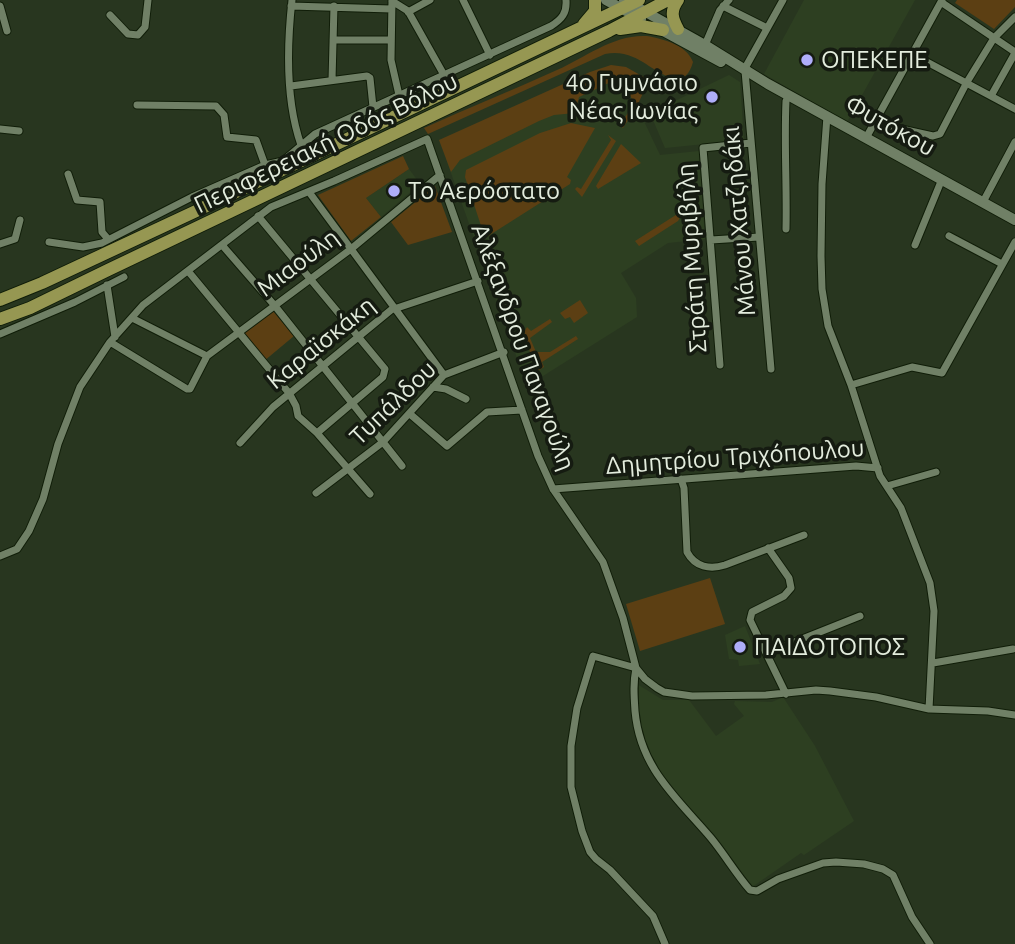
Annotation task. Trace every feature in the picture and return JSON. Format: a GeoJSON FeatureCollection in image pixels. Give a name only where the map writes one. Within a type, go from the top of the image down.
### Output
{"type":"FeatureCollection","features":[{"type":"Feature","properties":{"kind":"main road"},"geometry":{"type":"LineString","coordinates":[[579,29],[594,13],[595,0]]}},
{"type":"Feature","properties":{"kind":"main road","name":"Περιφερειακή Οδός Βόλου"},"geometry":{"type":"LineString","coordinates":[[0,300],[205,207],[579,29],[633,7],[668,0]]}},
{"type":"Feature","properties":{"kind":"main road"},"geometry":{"type":"LineString","coordinates":[[678,0],[672,16],[678,30]]}},
{"type":"Feature","properties":{"kind":"main road","name":"Περιφερειακή Οδός Βόλου"},"geometry":{"type":"LineString","coordinates":[[0,319],[52,297],[609,31],[633,7]]}},
{"type":"Feature","properties":{"kind":"main road"},"geometry":{"type":"LineString","coordinates":[[609,31],[641,26],[663,30]]}},
{"type":"Feature","properties":{"kind":"street"},"geometry":{"type":"LineString","coordinates":[[110,15],[131,35],[142,32],[148,0]]}},
{"type":"Feature","properties":{"kind":"street"},"geometry":{"type":"LineString","coordinates":[[408,12],[430,0]]}},
{"type":"Feature","properties":{"kind":"street"},"geometry":{"type":"LineString","coordinates":[[464,0],[490,55]]}},
{"type":"Feature","properties":{"kind":"street"},"geometry":{"type":"LineString","coordinates":[[49,242],[83,247],[96,245],[192,197],[265,165],[283,161],[315,134],[559,21],[566,8],[566,0]]}},
{"type":"Feature","properties":{"kind":"street","name":"Φυτόκου"},"geometry":{"type":"LineString","coordinates":[[606,0],[633,7],[678,30],[744,70],[1015,220]]}},
{"type":"Feature","properties":{"kind":"street"},"geometry":{"type":"LineString","coordinates":[[744,70],[783,0]]}},
{"type":"Feature","properties":{"kind":"street"},"geometry":{"type":"LineString","coordinates":[[866,138],[942,1],[1015,52],[991,96]]}},
{"type":"Feature","properties":{"kind":"street"},"geometry":{"type":"LineString","coordinates":[[301,145],[291,103],[292,3],[391,3],[404,7],[444,75]]}},
{"type":"Feature","properties":{"kind":"street"},"geometry":{"type":"LineString","coordinates":[[391,3],[391,60],[399,95]]}},
{"type":"Feature","properties":{"kind":"street"},"geometry":{"type":"LineString","coordinates":[[705,45],[726,3],[767,28]]}},
{"type":"Feature","properties":{"kind":"street"},"geometry":{"type":"LineString","coordinates":[[329,4],[333,40],[332,80]]}},
{"type":"Feature","properties":{"kind":"street"},"geometry":{"type":"LineString","coordinates":[[0,6],[6,31]]}},
{"type":"Feature","properties":{"kind":"street","name":"Φυτόκου"},"geometry":{"type":"LineString","coordinates":[[633,7],[663,30],[705,54],[736,69],[744,70]]}},
{"type":"Feature","properties":{"kind":"street"},"geometry":{"type":"LineString","coordinates":[[874,123],[937,136],[994,38],[1015,18]]}},
{"type":"Feature","properties":{"kind":"street"},"geometry":{"type":"LineString","coordinates":[[333,40],[391,40]]}},
{"type":"Feature","properties":{"kind":"street"},"geometry":{"type":"LineString","coordinates":[[912,54],[1015,109]]}},
{"type":"Feature","properties":{"kind":"street","name":"Μάνου Χατζηδάκι"},"geometry":{"type":"LineString","coordinates":[[744,70],[771,369]]}},
{"type":"Feature","properties":{"kind":"street"},"geometry":{"type":"LineString","coordinates":[[291,86],[363,75],[370,78],[373,107]]}},
{"type":"Feature","properties":{"kind":"street"},"geometry":{"type":"LineString","coordinates":[[786,229],[787,162],[784,144],[786,102],[789,95]]}},
{"type":"Feature","properties":{"kind":"street"},"geometry":{"type":"LineString","coordinates":[[136,105],[216,106],[224,115],[228,137],[256,140],[265,165]]}},
{"type":"Feature","properties":{"kind":"street"},"geometry":{"type":"LineString","coordinates":[[827,116],[821,184],[822,289],[831,338],[851,385],[881,479],[901,508],[930,583],[934,611],[929,709]]}},
{"type":"Feature","properties":{"kind":"street"},"geometry":{"type":"LineString","coordinates":[[0,129],[19,131]]}},
{"type":"Feature","properties":{"kind":"street","name":"Αλέξανδρου Παναγούλη"},"geometry":{"type":"LineString","coordinates":[[309,192],[428,139],[504,352],[529,432],[553,489],[604,562],[636,668],[633,681],[636,724],[639,740],[649,763],[727,857],[750,890],[757,891],[778,879],[823,863],[864,864],[883,869],[893,875],[912,917],[930,944]]}},
{"type":"Feature","properties":{"kind":"street"},"geometry":{"type":"LineString","coordinates":[[983,202],[1015,142]]}},
{"type":"Feature","properties":{"kind":"street","name":"Στράτη Μυριβήλη"},"geometry":{"type":"LineString","coordinates":[[720,365],[703,148],[751,143]]}},
{"type":"Feature","properties":{"kind":"street"},"geometry":{"type":"LineString","coordinates":[[68,174],[77,200],[100,202],[102,232],[108,239]]}},
{"type":"Feature","properties":{"kind":"street","name":"Μιαούλη"},"geometry":{"type":"LineString","coordinates":[[112,340],[188,390],[192,388],[208,356],[351,248],[440,175]]}},
{"type":"Feature","properties":{"kind":"street"},"geometry":{"type":"LineString","coordinates":[[915,245],[942,179]]}},
{"type":"Feature","properties":{"kind":"street"},"geometry":{"type":"LineString","coordinates":[[0,556],[18,549],[29,531],[47,487],[73,401],[112,340],[142,305],[258,216],[282,201],[309,192],[443,374]]}},
{"type":"Feature","properties":{"kind":"street"},"geometry":{"type":"LineString","coordinates":[[258,216],[385,372],[383,377],[317,433]]}},
{"type":"Feature","properties":{"kind":"street"},"geometry":{"type":"LineString","coordinates":[[0,244],[15,239],[20,220]]}},
{"type":"Feature","properties":{"kind":"street"},"geometry":{"type":"LineString","coordinates":[[949,236],[1002,264]]}},
{"type":"Feature","properties":{"kind":"street"},"geometry":{"type":"LineString","coordinates":[[711,240],[759,237]]}},
{"type":"Feature","properties":{"kind":"street"},"geometry":{"type":"LineString","coordinates":[[851,385],[908,367],[942,373],[1015,242]]}},
{"type":"Feature","properties":{"kind":"street"},"geometry":{"type":"LineString","coordinates":[[222,245],[275,306],[402,466]]}},
{"type":"Feature","properties":{"kind":"street"},"geometry":{"type":"LineString","coordinates":[[188,271],[289,393],[298,415],[370,494]]}},
{"type":"Feature","properties":{"kind":"street"},"geometry":{"type":"LineString","coordinates":[[0,334],[75,302],[124,277]]}},
{"type":"Feature","properties":{"kind":"street","name":"Καραϊσκάκη"},"geometry":{"type":"LineString","coordinates":[[240,443],[289,393],[395,308],[478,281]]}},
{"type":"Feature","properties":{"kind":"street"},"geometry":{"type":"LineString","coordinates":[[107,285],[112,340]]}},
{"type":"Feature","properties":{"kind":"street"},"geometry":{"type":"LineString","coordinates":[[132,318],[208,356]]}},
{"type":"Feature","properties":{"kind":"street","name":"Τυπάλδου"},"geometry":{"type":"LineString","coordinates":[[316,493],[383,442],[443,374],[504,352]]}},
{"type":"Feature","properties":{"kind":"street"},"geometry":{"type":"LineString","coordinates":[[433,387],[446,389],[466,399]]}},
{"type":"Feature","properties":{"kind":"street"},"geometry":{"type":"LineString","coordinates":[[410,414],[447,446],[487,412],[522,410]]}},
{"type":"Feature","properties":{"kind":"street","name":"Δημητρίου Τριχόπουλου"},"geometry":{"type":"LineString","coordinates":[[553,489],[856,466],[878,468]]}},
{"type":"Feature","properties":{"kind":"street"},"geometry":{"type":"LineString","coordinates":[[887,486],[936,472]]}},
{"type":"Feature","properties":{"kind":"street"},"geometry":{"type":"LineString","coordinates":[[681,479],[684,488],[687,552],[691,559],[711,569],[804,535]]}},
{"type":"Feature","properties":{"kind":"street"},"geometry":{"type":"LineString","coordinates":[[768,548],[791,586],[788,593],[752,612],[749,617],[786,694]]}},
{"type":"Feature","properties":{"kind":"street"},"geometry":{"type":"LineString","coordinates":[[767,653],[860,617]]}},
{"type":"Feature","properties":{"kind":"street"},"geometry":{"type":"LineString","coordinates":[[933,663],[1013,649]]}},
{"type":"Feature","properties":{"kind":"street"},"geometry":{"type":"LineString","coordinates":[[665,944],[653,916],[590,852],[582,831],[571,787],[573,726],[593,656],[636,668],[651,684],[673,694],[692,696],[830,691],[876,697],[929,709],[988,711],[1015,715]]}},
{"type":"Feature","properties":{"kind":"shaded area"},"geometry":{"type":"Polygon","coordinates":[[[804,0],[915,0],[847,122],[764,74],[804,0]]]}},
{"type":"Feature","properties":{"kind":"shaded area"},"geometry":{"type":"Polygon","coordinates":[[[957,0],[1015,0],[1015,7],[994,29],[955,3],[957,0]]]}},
{"type":"Feature","properties":{"kind":"shaded area"},"geometry":{"type":"Polygon","coordinates":[[[647,36],[667,41],[686,51],[693,62],[688,73],[675,79],[630,56],[605,54],[428,134],[424,128],[557,70],[612,42],[647,36]]]}},
{"type":"Feature","properties":{"kind":"shaded area"},"geometry":{"type":"Polygon","coordinates":[[[611,65],[626,67],[649,80],[623,128],[617,122],[621,124],[634,103],[625,86],[613,81],[579,97],[575,113],[554,115],[539,121],[460,160],[451,172],[439,140],[611,65]]]}},
{"type":"Feature","properties":{"kind":"shaded area"},"geometry":{"type":"Polygon","coordinates":[[[622,75],[660,155],[699,151],[705,239],[668,243],[621,273],[636,298],[637,317],[527,386],[446,159],[622,75]]]}},
{"type":"Feature","properties":{"kind":"shaded area","name":"4ο Γυμνάσιο Νέας Ιωνίας"},"geometry":{"type":"Polygon","coordinates":[[[729,75],[740,82],[744,140],[665,148],[650,113],[729,75]]]}},
{"type":"Feature","properties":{"kind":"shaded area"},"geometry":{"type":"Polygon","coordinates":[[[571,123],[595,128],[567,177],[571,180],[570,184],[485,238],[465,177],[466,170],[540,133],[571,123]]]}},
{"type":"Feature","properties":{"kind":"shaded area"},"geometry":{"type":"Polygon","coordinates":[[[608,135],[616,141],[582,197],[575,189],[581,189],[611,140],[608,135]]]}},
{"type":"Feature","properties":{"kind":"shaded area"},"geometry":{"type":"Polygon","coordinates":[[[621,144],[641,163],[598,189],[596,186],[621,144]]]}},
{"type":"Feature","properties":{"kind":"shaded area"},"geometry":{"type":"Polygon","coordinates":[[[403,156],[409,169],[366,198],[381,217],[351,241],[318,195],[403,156]]]}},
{"type":"Feature","properties":{"kind":"shaded area","name":"Το Αερόστατο"},"geometry":{"type":"Polygon","coordinates":[[[409,169],[420,184],[381,217],[366,198],[409,169]]]}},
{"type":"Feature","properties":{"kind":"shaded area"},"geometry":{"type":"Polygon","coordinates":[[[435,186],[452,232],[408,245],[391,222],[435,186]]]}},
{"type":"Feature","properties":{"kind":"shaded area"},"geometry":{"type":"Polygon","coordinates":[[[679,206],[682,214],[678,221],[639,246],[635,241],[679,213],[679,206]]]}},
{"type":"Feature","properties":{"kind":"shaded area"},"geometry":{"type":"Polygon","coordinates":[[[580,300],[588,313],[574,323],[570,317],[565,319],[560,313],[580,300]]]}},
{"type":"Feature","properties":{"kind":"shaded area"},"geometry":{"type":"Polygon","coordinates":[[[272,310],[294,336],[264,361],[242,334],[272,310]]]}},
{"type":"Feature","properties":{"kind":"shaded area"},"geometry":{"type":"Polygon","coordinates":[[[550,319],[552,322],[530,338],[536,352],[550,352],[576,336],[578,339],[542,362],[544,367],[536,372],[524,332],[527,327],[531,331],[550,319]]]}},
{"type":"Feature","properties":{"kind":"shaded area"},"geometry":{"type":"Polygon","coordinates":[[[710,578],[725,624],[640,651],[626,604],[710,578]]]}},
{"type":"Feature","properties":{"kind":"shaded area","name":"ΠΑΙΔΟΤΟΠΟΣ"},"geometry":{"type":"Polygon","coordinates":[[[745,626],[760,664],[739,666],[738,660],[729,659],[725,635],[745,626]]]}},
{"type":"Feature","properties":{"kind":"shaded area"},"geometry":{"type":"Polygon","coordinates":[[[637,684],[663,700],[689,700],[716,736],[744,716],[734,704],[735,701],[772,702],[783,697],[815,746],[854,821],[752,887],[652,763],[640,737],[636,710],[637,684]]]}},
{"type":"Feature","properties":{"kind":"place","name":"ΟΠΕΚΕΠΕ"},"geometry":{"type":"Point","coordinates":[807,60]}},
{"type":"Feature","properties":{"kind":"place","name":"4ο Γυμνάσιο Νέας Ιωνίας"},"geometry":{"type":"Point","coordinates":[712,97]}},
{"type":"Feature","properties":{"kind":"place","name":"Το Αερόστατο"},"geometry":{"type":"Point","coordinates":[394,191]}},
{"type":"Feature","properties":{"kind":"place","name":"ΠΑΙΔΟΤΟΠΟΣ"},"geometry":{"type":"Point","coordinates":[740,647]}}]}
